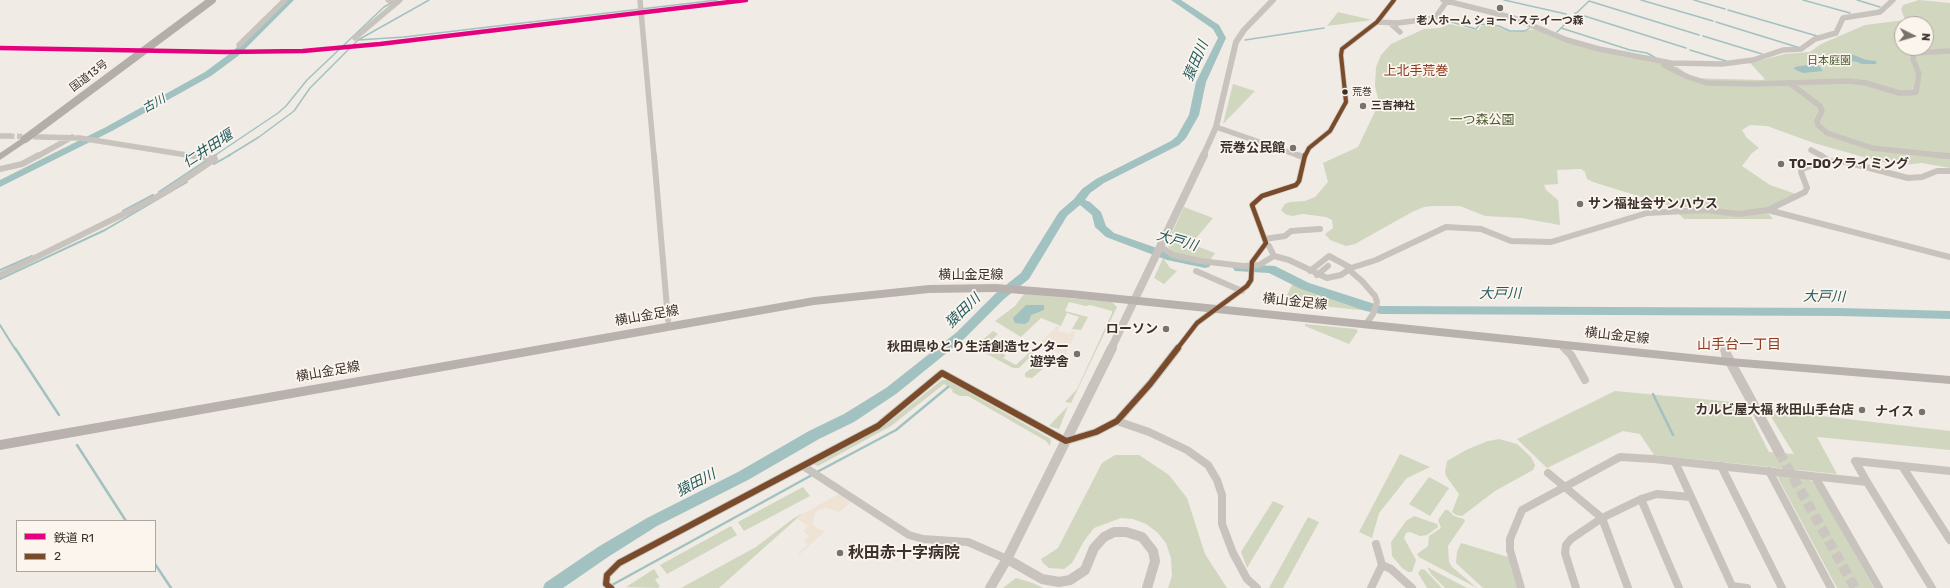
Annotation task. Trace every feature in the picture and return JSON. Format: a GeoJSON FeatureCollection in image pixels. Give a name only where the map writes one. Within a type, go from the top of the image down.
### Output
{"type":"FeatureCollection","features":[{"type":"Feature","properties":{"kind":"highway","name":"国道13号"},"geometry":{"type":"LineString","coordinates":[[0,150],[203,0]]}},
{"type":"Feature","properties":{"kind":"highway","name":"国道13号"},"geometry":{"type":"LineString","coordinates":[[0,157],[16,138],[212,0]]}},
{"type":"Feature","properties":{"kind":"main road","name":"横山金足線"},"geometry":{"type":"LineString","coordinates":[[0,437],[668,320],[844,291],[934,284],[1026,287],[1222,305],[1371,315],[1728,358],[1950,380]]}},
{"type":"Feature","properties":{"kind":"main road","name":"横山金足線"},"geometry":{"type":"LineString","coordinates":[[0,444],[814,301],[929,289],[1004,286]]}},
{"type":"Feature","properties":{"kind":"main road","name":"横山金足線"},"geometry":{"type":"LineString","coordinates":[[1371,315],[1562,345],[1950,374]]}},
{"type":"Feature","properties":{"kind":"street"},"geometry":{"type":"LineString","coordinates":[[239,45],[285,0]]}},
{"type":"Feature","properties":{"kind":"street"},"geometry":{"type":"LineString","coordinates":[[388,0],[399,1]]}},
{"type":"Feature","properties":{"kind":"street"},"geometry":{"type":"LineString","coordinates":[[640,0],[668,320]]}},
{"type":"Feature","properties":{"kind":"street"},"geometry":{"type":"LineString","coordinates":[[990,588],[1007,559],[1066,440],[1159,249],[1216,127],[1236,42],[1244,30],[1273,0]]}},
{"type":"Feature","properties":{"kind":"street"},"geometry":{"type":"LineString","coordinates":[[1274,256],[1265,241],[1252,205],[1262,196],[1296,185],[1299,181],[1304,157],[1309,148],[1325,137],[1330,131],[1346,102],[1341,55],[1342,49],[1377,22],[1394,0]]}},
{"type":"Feature","properties":{"kind":"street"},"geometry":{"type":"LineString","coordinates":[[1377,22],[1390,23],[1435,18],[1445,0],[1461,2],[1474,1]]}},
{"type":"Feature","properties":{"kind":"street"},"geometry":{"type":"LineString","coordinates":[[1461,2],[1514,18],[1567,40],[1600,49],[1671,64],[1722,64],[1753,60],[1783,50],[1801,48],[1816,39],[1836,33],[1843,18],[1847,16],[1880,12],[1893,0]]}},
{"type":"Feature","properties":{"kind":"street"},"geometry":{"type":"LineString","coordinates":[[355,38],[399,1]]}},
{"type":"Feature","properties":{"kind":"street"},"geometry":{"type":"LineString","coordinates":[[1390,23],[1400,32]]}},
{"type":"Feature","properties":{"kind":"street"},"geometry":{"type":"LineString","coordinates":[[1659,62],[1688,77],[1707,82],[1727,84],[1791,84],[1818,81],[1848,81],[1866,83],[1899,93],[1910,93],[1916,92],[1919,74],[1913,59],[1914,53],[1950,51]]}},
{"type":"Feature","properties":{"kind":"street"},"geometry":{"type":"LineString","coordinates":[[1791,84],[1820,106],[1822,111],[1817,121],[1818,125],[1832,136],[1872,148],[1950,156]]}},
{"type":"Feature","properties":{"kind":"street"},"geometry":{"type":"LineString","coordinates":[[1216,127],[1304,157]]}},
{"type":"Feature","properties":{"kind":"street"},"geometry":{"type":"LineString","coordinates":[[0,136],[16,138]]}},
{"type":"Feature","properties":{"kind":"street"},"geometry":{"type":"LineString","coordinates":[[0,275],[142,205],[169,190],[215,159],[73,137],[40,137]]}},
{"type":"Feature","properties":{"kind":"street"},"geometry":{"type":"LineString","coordinates":[[0,169],[22,164],[73,137]]}},
{"type":"Feature","properties":{"kind":"street"},"geometry":{"type":"LineString","coordinates":[[1811,150],[1828,158],[1829,161]]}},
{"type":"Feature","properties":{"kind":"street"},"geometry":{"type":"LineString","coordinates":[[1159,249],[1185,258],[1252,268],[1274,256],[1289,260],[1317,275],[1323,277],[1335,277],[1350,268],[1376,260],[1446,227],[1481,229],[1510,241],[1551,242],[1647,213],[1705,210],[1739,214],[1768,210],[1806,192],[1807,188],[1801,172],[1802,169],[1829,161],[1842,161],[1868,166],[1908,178],[1922,177],[1937,171],[1950,171]]}},
{"type":"Feature","properties":{"kind":"street"},"geometry":{"type":"LineString","coordinates":[[1768,210],[1950,256]]}},
{"type":"Feature","properties":{"kind":"street"},"geometry":{"type":"LineString","coordinates":[[609,586],[607,575],[620,563],[878,426],[942,373],[1066,440],[1096,432],[1117,422],[1146,389],[1197,323],[1242,291],[1251,280],[1252,262],[1265,241],[1285,236],[1291,231],[1320,229]]}},
{"type":"Feature","properties":{"kind":"street"},"geometry":{"type":"LineString","coordinates":[[1310,271],[1330,256],[1350,268],[1375,296],[1377,302],[1371,315]]}},
{"type":"Feature","properties":{"kind":"street"},"geometry":{"type":"LineString","coordinates":[[1317,275],[1328,266]]}},
{"type":"Feature","properties":{"kind":"street"},"geometry":{"type":"LineString","coordinates":[[1196,271],[1242,291]]}},
{"type":"Feature","properties":{"kind":"street"},"geometry":{"type":"LineString","coordinates":[[1721,344],[1779,452]]}},
{"type":"Feature","properties":{"kind":"street"},"geometry":{"type":"LineString","coordinates":[[1562,345],[1571,355],[1585,380]]}},
{"type":"Feature","properties":{"kind":"street"},"geometry":{"type":"LineString","coordinates":[[1117,422],[1149,432],[1187,450],[1208,466],[1217,480],[1222,495],[1222,524],[1233,553],[1246,579],[1257,588]]}},
{"type":"Feature","properties":{"kind":"street"},"geometry":{"type":"LineString","coordinates":[[1521,588],[1510,550],[1510,539],[1522,510],[1620,457],[1721,466],[1867,482]]}},
{"type":"Feature","properties":{"kind":"street"},"geometry":{"type":"LineString","coordinates":[[1932,588],[1855,461],[1950,471]]}},
{"type":"Feature","properties":{"kind":"street"},"geometry":{"type":"LineString","coordinates":[[1675,462],[1733,587],[1747,588]]}},
{"type":"Feature","properties":{"kind":"street"},"geometry":{"type":"LineString","coordinates":[[803,466],[909,535],[923,538],[968,542],[1007,559],[1029,573],[1042,579],[1059,582],[1070,580],[1085,570],[1094,548],[1104,537],[1114,532],[1126,532],[1142,537],[1153,551],[1155,561],[1147,588]]}},
{"type":"Feature","properties":{"kind":"street"},"geometry":{"type":"LineString","coordinates":[[1721,466],[1782,588]]}},
{"type":"Feature","properties":{"kind":"street"},"geometry":{"type":"LineString","coordinates":[[1902,466],[1950,540]]}},
{"type":"Feature","properties":{"kind":"street"},"geometry":{"type":"LineString","coordinates":[[1769,471],[1832,588]]}},
{"type":"Feature","properties":{"kind":"street"},"geometry":{"type":"LineString","coordinates":[[1548,473],[1602,518],[1628,588]]}},
{"type":"Feature","properties":{"kind":"street"},"geometry":{"type":"LineString","coordinates":[[1816,477],[1879,588]]}},
{"type":"Feature","properties":{"kind":"street"},"geometry":{"type":"LineString","coordinates":[[1576,588],[1565,553],[1566,545],[1571,539],[1602,518],[1641,499],[1657,494],[1691,497]]}},
{"type":"Feature","properties":{"kind":"street"},"geometry":{"type":"LineString","coordinates":[[1641,499],[1679,588]]}},
{"type":"Feature","properties":{"kind":"street"},"geometry":{"type":"LineString","coordinates":[[1371,588],[1382,565],[1376,544]]}},
{"type":"Feature","properties":{"kind":"street"},"geometry":{"type":"LineString","coordinates":[[1382,565],[1391,569],[1412,588]]}},
{"type":"Feature","properties":{"kind":"green space","name":"一つ森公園"},"geometry":{"type":"Polygon","coordinates":[[[1919,0],[1950,3],[1950,168],[1922,163],[1903,165],[1881,162],[1814,143],[1767,126],[1750,125],[1742,130],[1747,138],[1759,148],[1752,153],[1742,166],[1770,185],[1796,194],[1766,208],[1740,212],[1704,207],[1674,207],[1593,182],[1587,179],[1585,172],[1581,169],[1557,170],[1558,184],[1544,185],[1546,190],[1558,200],[1560,225],[1521,218],[1485,216],[1460,206],[1433,206],[1424,207],[1412,212],[1355,244],[1346,246],[1330,240],[1325,234],[1333,228],[1332,220],[1326,217],[1303,214],[1292,216],[1285,214],[1281,210],[1285,204],[1290,202],[1305,201],[1315,197],[1328,182],[1323,163],[1358,147],[1379,103],[1375,86],[1376,67],[1381,55],[1391,44],[1424,29],[1440,28],[1449,24],[1476,30],[1479,30],[1483,25],[1498,27],[1511,32],[1537,29],[1607,53],[1678,67],[1690,78],[1762,80],[1765,79],[1750,63],[1785,54],[1810,52],[1821,44],[1865,25],[1894,21],[1894,56],[1934,56],[1934,16],[1904,16],[1901,9],[1903,5],[1919,0]]]}},
{"type":"Feature","properties":{"kind":"green space"},"geometry":{"type":"Polygon","coordinates":[[[1338,12],[1372,20],[1327,26],[1338,12]]]}},
{"type":"Feature","properties":{"kind":"green space"},"geometry":{"type":"Polygon","coordinates":[[[1233,84],[1255,91],[1223,124],[1233,84]]]}},
{"type":"Feature","properties":{"kind":"green space"},"geometry":{"type":"Polygon","coordinates":[[[1184,207],[1213,218],[1192,243],[1171,235],[1184,207]]]}},
{"type":"Feature","properties":{"kind":"green space"},"geometry":{"type":"Polygon","coordinates":[[[1678,213],[1768,213],[1773,219],[1684,219],[1678,213]]]}},
{"type":"Feature","properties":{"kind":"green space"},"geometry":{"type":"Polygon","coordinates":[[[1172,237],[1215,253],[1210,260],[1174,253],[1168,247],[1172,237]]]}},
{"type":"Feature","properties":{"kind":"green space"},"geometry":{"type":"Polygon","coordinates":[[[1163,258],[1170,268],[1177,271],[1164,284],[1154,278],[1163,258]]]}},
{"type":"Feature","properties":{"kind":"green space"},"geometry":{"type":"Polygon","coordinates":[[[1295,284],[1369,311],[1284,301],[1292,285],[1295,284]]]}},
{"type":"Feature","properties":{"kind":"green space"},"geometry":{"type":"Polygon","coordinates":[[[1024,294],[1112,302],[1117,307],[1071,403],[1065,402],[1077,389],[1112,311],[1090,305],[1086,306],[1069,302],[1065,311],[1088,317],[1081,330],[1072,329],[1079,317],[1067,313],[1061,326],[1041,318],[1021,337],[995,321],[1015,306],[1024,294]]]}},
{"type":"Feature","properties":{"kind":"green space"},"geometry":{"type":"Polygon","coordinates":[[[1305,324],[1356,329],[1358,331],[1349,344],[1305,326],[1305,324]]]}},
{"type":"Feature","properties":{"kind":"green space"},"geometry":{"type":"Polygon","coordinates":[[[993,331],[998,334],[991,341],[987,339],[983,344],[1006,355],[1003,358],[1016,365],[1034,348],[1037,350],[1019,368],[1013,368],[974,347],[993,331]]]}},
{"type":"Feature","properties":{"kind":"green space"},"geometry":{"type":"Polygon","coordinates":[[[1039,363],[1043,364],[1044,368],[1032,378],[1025,377],[1025,373],[1039,363]]]}},
{"type":"Feature","properties":{"kind":"green space"},"geometry":{"type":"Polygon","coordinates":[[[942,380],[947,380],[1051,439],[1050,446],[1046,441],[968,396],[960,396],[952,392],[953,390],[944,384],[891,426],[818,466],[814,464],[888,423],[942,380]]]}},
{"type":"Feature","properties":{"kind":"green space"},"geometry":{"type":"Polygon","coordinates":[[[1615,391],[1744,403],[1769,452],[1794,454],[1768,412],[1804,414],[1950,431],[1950,450],[1817,437],[1837,474],[1654,455],[1640,434],[1623,431],[1547,468],[1517,439],[1615,391]]]}},
{"type":"Feature","properties":{"kind":"green space"},"geometry":{"type":"Polygon","coordinates":[[[1068,406],[1059,429],[1049,426],[1068,406]]]}},
{"type":"Feature","properties":{"kind":"green space"},"geometry":{"type":"Polygon","coordinates":[[[1499,439],[1517,444],[1531,457],[1535,465],[1533,470],[1495,491],[1462,516],[1456,515],[1452,512],[1459,494],[1446,476],[1445,472],[1447,461],[1468,449],[1488,441],[1499,439]]]}},
{"type":"Feature","properties":{"kind":"green space"},"geometry":{"type":"Polygon","coordinates":[[[1400,454],[1430,467],[1407,478],[1379,513],[1372,538],[1359,532],[1400,454]]]}},
{"type":"Feature","properties":{"kind":"green space"},"geometry":{"type":"Polygon","coordinates":[[[1115,455],[1139,455],[1169,475],[1187,498],[1205,554],[1227,588],[1168,588],[1172,576],[1171,558],[1166,543],[1157,532],[1146,524],[1133,519],[1121,518],[1094,528],[1084,541],[1072,563],[1064,569],[1049,568],[1043,563],[1041,559],[1058,548],[1102,463],[1115,455]]]}},
{"type":"Feature","properties":{"kind":"green space"},"geometry":{"type":"Polygon","coordinates":[[[1779,475],[1807,478],[1815,483],[1874,588],[1837,588],[1778,478],[1779,475]]]}},
{"type":"Feature","properties":{"kind":"green space"},"geometry":{"type":"Polygon","coordinates":[[[1429,477],[1449,488],[1430,516],[1409,504],[1429,477]]]}},
{"type":"Feature","properties":{"kind":"green space"},"geometry":{"type":"Polygon","coordinates":[[[803,487],[810,496],[744,531],[738,522],[803,487]]]}},
{"type":"Feature","properties":{"kind":"green space"},"geometry":{"type":"Polygon","coordinates":[[[1273,501],[1284,506],[1247,568],[1241,552],[1273,501]]]}},
{"type":"Feature","properties":{"kind":"green space"},"geometry":{"type":"Polygon","coordinates":[[[1445,510],[1448,510],[1454,516],[1464,519],[1465,521],[1448,546],[1449,562],[1452,567],[1477,588],[1419,557],[1417,554],[1428,546],[1429,536],[1441,528],[1438,520],[1445,510]]]}},
{"type":"Feature","properties":{"kind":"green space"},"geometry":{"type":"Polygon","coordinates":[[[803,513],[719,588],[681,588],[756,547],[794,518],[803,513]]]}},
{"type":"Feature","properties":{"kind":"green space"},"geometry":{"type":"Polygon","coordinates":[[[1414,516],[1437,524],[1438,527],[1427,535],[1420,536],[1410,532],[1406,533],[1404,538],[1416,560],[1412,572],[1408,572],[1402,568],[1392,556],[1391,542],[1406,521],[1414,516]]]}},
{"type":"Feature","properties":{"kind":"green space"},"geometry":{"type":"Polygon","coordinates":[[[1308,517],[1319,522],[1283,588],[1269,588],[1308,517]]]}},
{"type":"Feature","properties":{"kind":"green space"},"geometry":{"type":"Polygon","coordinates":[[[731,526],[737,535],[667,574],[660,565],[731,526]]]}},
{"type":"Feature","properties":{"kind":"green space"},"geometry":{"type":"Polygon","coordinates":[[[1461,543],[1508,557],[1517,588],[1483,588],[1456,563],[1457,552],[1461,543]]]}},
{"type":"Feature","properties":{"kind":"green space"},"geometry":{"type":"Polygon","coordinates":[[[1427,567],[1467,588],[1445,588],[1431,574],[1427,567]]]}},
{"type":"Feature","properties":{"kind":"green space"},"geometry":{"type":"Polygon","coordinates":[[[654,569],[659,577],[655,580],[660,586],[658,588],[626,587],[654,569]]]}},
{"type":"Feature","properties":{"kind":"green space"},"geometry":{"type":"Polygon","coordinates":[[[1421,569],[1425,570],[1442,588],[1427,588],[1418,573],[1421,569]]]}},
{"type":"Feature","properties":{"kind":"green space"},"geometry":{"type":"Polygon","coordinates":[[[1016,578],[1033,583],[1043,588],[1003,588],[1016,578]]]}},
{"type":"Feature","properties":{"kind":"shaded area"},"geometry":{"type":"Polygon","coordinates":[[[1057,326],[1060,327],[1058,331],[1070,334],[1072,331],[1076,332],[1065,355],[1038,345],[1057,326]]]}},
{"type":"Feature","properties":{"kind":"shaded area"},"geometry":{"type":"Polygon","coordinates":[[[842,492],[854,500],[839,512],[826,508],[815,513],[813,524],[816,528],[825,531],[800,554],[798,553],[808,544],[804,541],[809,536],[803,531],[808,526],[796,518],[842,492]]]}},
{"type":"Feature","properties":{"kind":"water"},"geometry":{"type":"Polygon","coordinates":[[[1849,53],[1866,60],[1879,61],[1875,61],[1877,63],[1875,64],[1862,64],[1854,61],[1850,63],[1843,58],[1850,57],[1846,54],[1849,53]]]}},
{"type":"Feature","properties":{"kind":"water"},"geometry":{"type":"Polygon","coordinates":[[[1817,63],[1823,71],[1803,73],[1794,69],[1795,67],[1807,65],[1811,66],[1809,64],[1817,63]]]}},
{"type":"Feature","properties":{"kind":"water"},"geometry":{"type":"Polygon","coordinates":[[[1026,305],[1044,305],[1044,310],[1031,315],[1029,321],[1025,324],[1015,323],[1013,318],[1026,305]]]}},
{"type":"Feature","properties":{"kind":"waterway","name":"古川"},"geometry":{"type":"LineString","coordinates":[[0,184],[109,129],[208,74],[235,54],[290,0]]}},
{"type":"Feature","properties":{"kind":"waterway"},"geometry":{"type":"LineString","coordinates":[[358,40],[429,0]]}},
{"type":"Feature","properties":{"kind":"waterway"},"geometry":{"type":"LineString","coordinates":[[358,40],[404,37],[717,0]]}},
{"type":"Feature","properties":{"kind":"waterway","name":"猿田川"},"geometry":{"type":"LineString","coordinates":[[1078,201],[1086,191],[1100,181],[1175,143],[1181,138],[1194,115],[1201,82],[1222,38],[1216,27],[1175,0]]}},
{"type":"Feature","properties":{"kind":"waterway"},"geometry":{"type":"LineString","coordinates":[[1504,0],[1566,14]]}},
{"type":"Feature","properties":{"kind":"waterway"},"geometry":{"type":"LineString","coordinates":[[1641,0],[1713,21]]}},
{"type":"Feature","properties":{"kind":"waterway"},"geometry":{"type":"LineString","coordinates":[[1694,0],[1725,9]]}},
{"type":"Feature","properties":{"kind":"waterway"},"geometry":{"type":"LineString","coordinates":[[1803,0],[1850,13]]}},
{"type":"Feature","properties":{"kind":"waterway"},"geometry":{"type":"LineString","coordinates":[[1857,0],[1880,7]]}},
{"type":"Feature","properties":{"kind":"waterway"},"geometry":{"type":"LineString","coordinates":[[1576,13],[1589,1],[1699,35]]}},
{"type":"Feature","properties":{"kind":"waterway","name":"仁井田堰"},"geometry":{"type":"LineString","coordinates":[[214,156],[278,113],[286,106],[307,80],[384,7],[393,2]]}},
{"type":"Feature","properties":{"kind":"waterway"},"geometry":{"type":"LineString","coordinates":[[1728,10],[1817,36]]}},
{"type":"Feature","properties":{"kind":"waterway"},"geometry":{"type":"LineString","coordinates":[[1561,28],[1576,13]]}},
{"type":"Feature","properties":{"kind":"waterway"},"geometry":{"type":"LineString","coordinates":[[1576,13],[1686,48]]}},
{"type":"Feature","properties":{"kind":"waterway"},"geometry":{"type":"LineString","coordinates":[[1437,18],[1476,29],[1480,24],[1499,26],[1510,31],[1525,31],[1531,27]]}},
{"type":"Feature","properties":{"kind":"waterway"},"geometry":{"type":"LineString","coordinates":[[1716,22],[1797,47]]}},
{"type":"Feature","properties":{"kind":"waterway"},"geometry":{"type":"LineString","coordinates":[[1245,40],[1324,28]]}},
{"type":"Feature","properties":{"kind":"waterway"},"geometry":{"type":"LineString","coordinates":[[1557,32],[1561,28]]}},
{"type":"Feature","properties":{"kind":"waterway"},"geometry":{"type":"LineString","coordinates":[[1561,28],[1630,50],[1647,53],[1656,58]]}},
{"type":"Feature","properties":{"kind":"waterway"},"geometry":{"type":"LineString","coordinates":[[1703,36],[1762,54]]}},
{"type":"Feature","properties":{"kind":"waterway"},"geometry":{"type":"LineString","coordinates":[[228,156],[259,137],[294,111],[310,88],[358,40]]}},
{"type":"Feature","properties":{"kind":"waterway"},"geometry":{"type":"LineString","coordinates":[[1690,50],[1726,61]]}},
{"type":"Feature","properties":{"kind":"waterway"},"geometry":{"type":"LineString","coordinates":[[214,164],[230,155]]}},
{"type":"Feature","properties":{"kind":"waterway","name":"仁井田堰"},"geometry":{"type":"LineString","coordinates":[[159,192],[207,160]]}},
{"type":"Feature","properties":{"kind":"waterway"},"geometry":{"type":"LineString","coordinates":[[0,279],[105,230],[187,182]]}},
{"type":"Feature","properties":{"kind":"waterway","name":"仁井田堰"},"geometry":{"type":"LineString","coordinates":[[123,211],[153,195]]}},
{"type":"Feature","properties":{"kind":"waterway","name":"猿田川"},"geometry":{"type":"LineString","coordinates":[[551,588],[603,552],[652,522],[743,476],[814,435],[849,418],[891,391],[961,335],[1000,296],[1025,276],[1063,214],[1078,201]]}},
{"type":"Feature","properties":{"kind":"waterway","name":"大戸川"},"geometry":{"type":"LineString","coordinates":[[1078,201],[1086,204],[1097,214],[1101,227],[1110,235],[1171,257],[1205,264]]}},
{"type":"Feature","properties":{"kind":"waterway","name":"仁井田堰"},"geometry":{"type":"LineString","coordinates":[[0,270],[32,256]]}},
{"type":"Feature","properties":{"kind":"waterway","name":"大戸川"},"geometry":{"type":"LineString","coordinates":[[1239,268],[1271,269],[1305,286],[1370,308],[1381,310],[1841,312],[1950,315]]}},
{"type":"Feature","properties":{"kind":"waterway"},"geometry":{"type":"LineString","coordinates":[[0,325],[15,349]]}},
{"type":"Feature","properties":{"kind":"waterway"},"geometry":{"type":"LineString","coordinates":[[15,348],[59,415]]}},
{"type":"Feature","properties":{"kind":"waterway"},"geometry":{"type":"LineString","coordinates":[[817,472],[896,430],[948,387]]}},
{"type":"Feature","properties":{"kind":"waterway"},"geometry":{"type":"LineString","coordinates":[[1653,394],[1673,435]]}},
{"type":"Feature","properties":{"kind":"waterway"},"geometry":{"type":"LineString","coordinates":[[77,445],[125,520]]}},
{"type":"Feature","properties":{"kind":"waterway"},"geometry":{"type":"LineString","coordinates":[[612,585],[812,475]]}},
{"type":"Feature","properties":{"kind":"waterway"},"geometry":{"type":"LineString","coordinates":[[156,566],[171,588]]}},
{"type":"Feature","properties":{"kind":"tunnel"},"geometry":{"type":"LineString","coordinates":[[9,136],[40,137]]}},
{"type":"Feature","properties":{"kind":"tunnel"},"geometry":{"type":"LineString","coordinates":[[1779,452],[1855,588]]}},
{"type":"Feature","properties":{"kind":"rail line","name":"R1"},"geometry":{"type":"LineString","coordinates":[[0,48],[225,52],[303,51],[380,44],[746,0]]}},
{"type":"Feature","properties":{"kind":"transit line","name":"2"},"geometry":{"type":"LineString","coordinates":[[611,588],[606,584],[607,575],[619,563],[878,426],[942,373],[1066,441],[1096,432],[1117,421],[1150,384],[1197,323],[1247,286],[1251,280],[1252,262],[1266,243],[1252,205],[1262,196],[1296,185],[1299,181],[1304,157],[1309,148],[1330,131],[1346,102],[1341,55],[1342,49],[1377,22],[1394,0]]}},
{"type":"Feature","properties":{"kind":"place","name":"老人ホーム ショートステイ一つ森"},"geometry":{"type":"Point","coordinates":[1500,8]}},
{"type":"Feature","properties":{"kind":"place","name":"荒巻"},"geometry":{"type":"Point","coordinates":[1345,92]}},
{"type":"Feature","properties":{"kind":"place","name":"三吉神社"},"geometry":{"type":"Point","coordinates":[1363,106]}},
{"type":"Feature","properties":{"kind":"place","name":"荒巻公民館"},"geometry":{"type":"Point","coordinates":[1293,148]}},
{"type":"Feature","properties":{"kind":"place","name":"TO-DOクライミング"},"geometry":{"type":"Point","coordinates":[1781,164]}},
{"type":"Feature","properties":{"kind":"place","name":"サン福祉会サンハウス"},"geometry":{"type":"Point","coordinates":[1580,204]}},
{"type":"Feature","properties":{"kind":"place","name":"ローソン"},"geometry":{"type":"Point","coordinates":[1166,329]}},
{"type":"Feature","properties":{"kind":"place","name":"秋田県ゆとり生活創造センター 遊学舎"},"geometry":{"type":"Point","coordinates":[1077,354]}},
{"type":"Feature","properties":{"kind":"place","name":"カルビ屋大福 秋田山手台店"},"geometry":{"type":"Point","coordinates":[1862,410]}},
{"type":"Feature","properties":{"kind":"place","name":"ナイス"},"geometry":{"type":"Point","coordinates":[1922,412]}},
{"type":"Feature","properties":{"kind":"place","name":"秋田赤十字病院"},"geometry":{"type":"Point","coordinates":[840,553]}},
{"type":"Feature","properties":{"kind":"district","name":"上北手荒巻"},"geometry":{"type":"Point","coordinates":[1416,71]}},
{"type":"Feature","properties":{"kind":"district","name":"山手台一丁目"},"geometry":{"type":"Point","coordinates":[1739,345]}},
{"type":"Feature","properties":{"kind":"park label","name":"日本庭園"},"geometry":{"type":"Point","coordinates":[1829,61]}}]}
